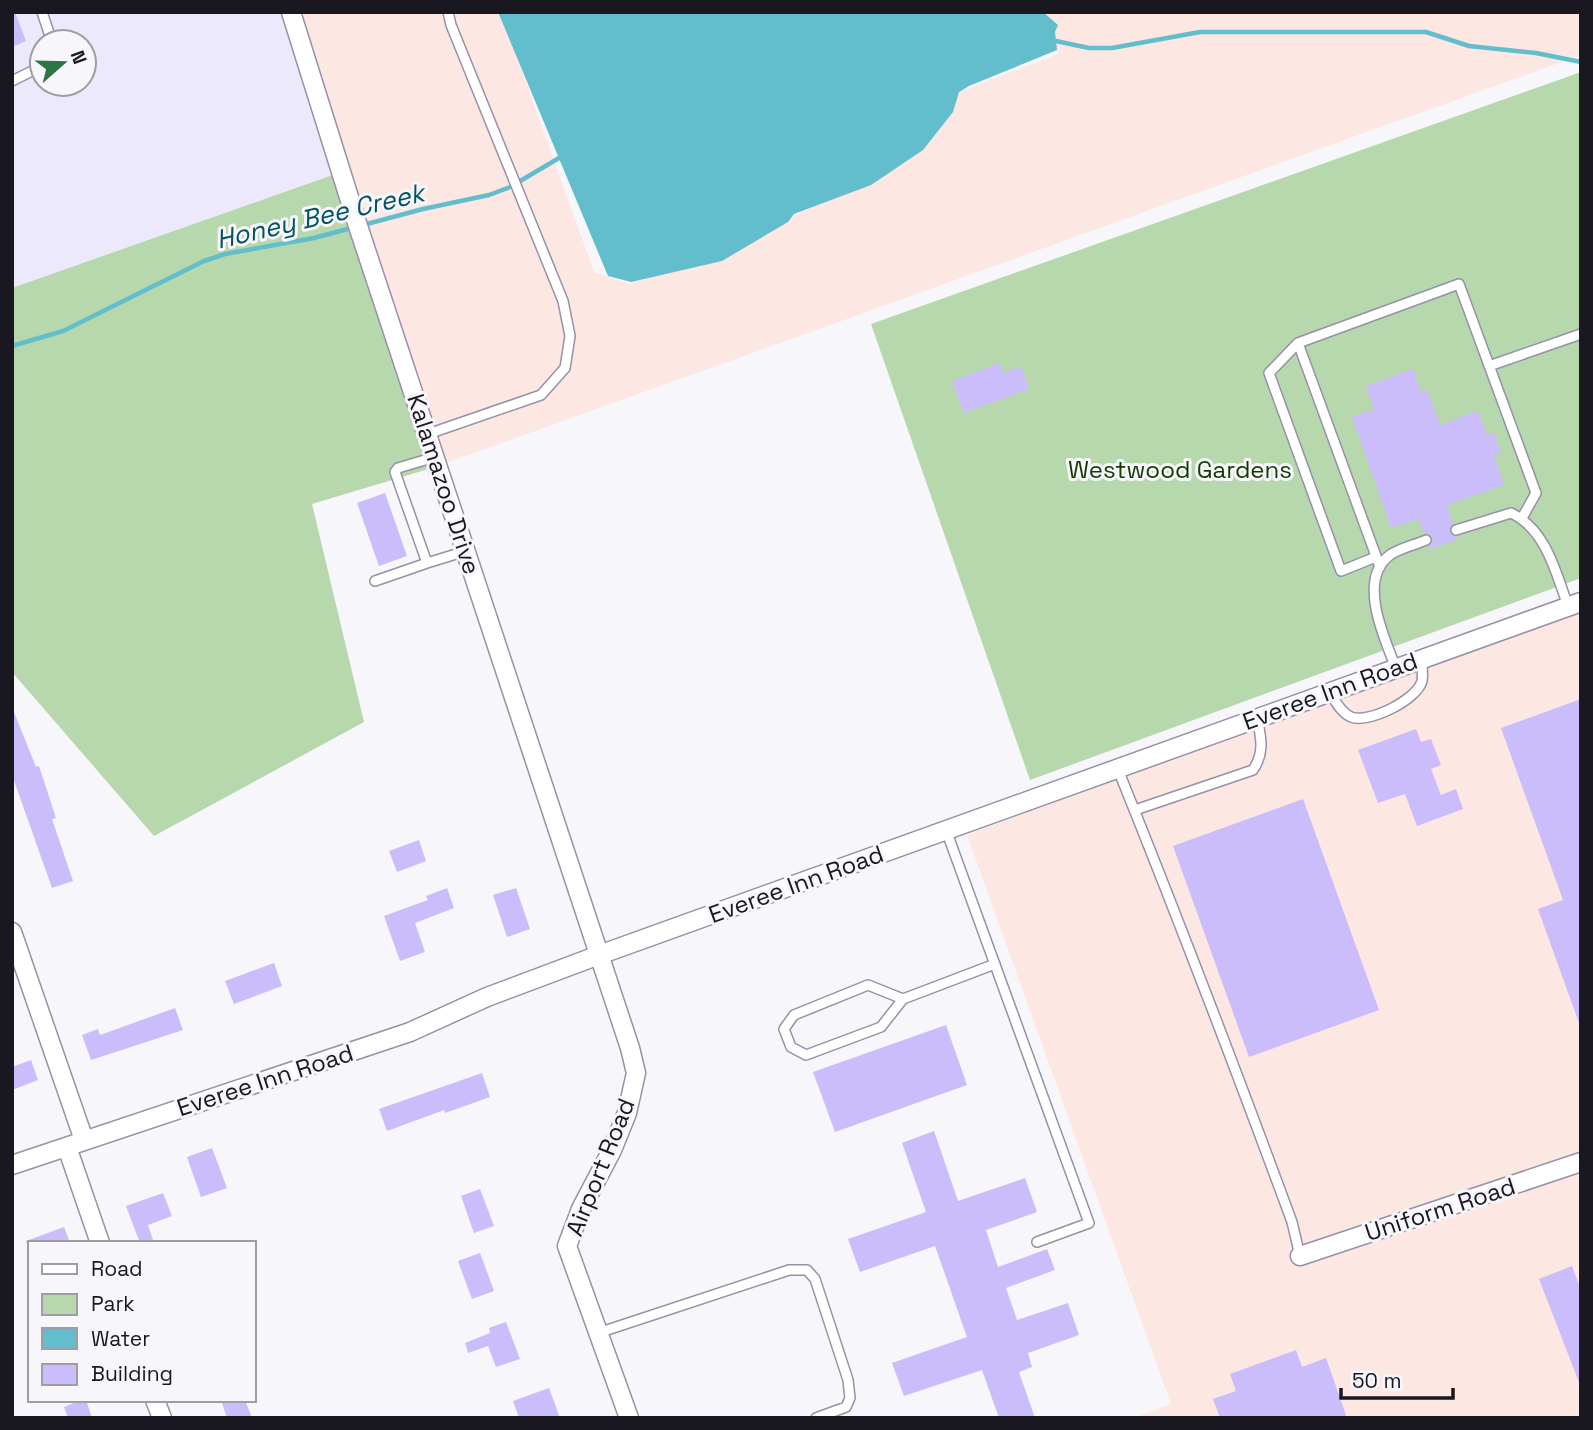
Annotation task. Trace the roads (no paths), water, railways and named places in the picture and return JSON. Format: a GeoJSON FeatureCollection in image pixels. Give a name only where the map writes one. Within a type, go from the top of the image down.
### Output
{"type":"FeatureCollection","features":[{"type":"Feature","properties":{"kind":"street","name":"Kalamazoo Drive"},"geometry":{"type":"LineString","coordinates":[[291,12],[358,226],[599,955]]}},
{"type":"Feature","properties":{"kind":"street","name":"Everee Inn Road"},"geometry":{"type":"LineString","coordinates":[[12,1165],[410,1032],[487,997],[599,955],[1574,604]]}},
{"type":"Feature","properties":{"kind":"street"},"geometry":{"type":"LineString","coordinates":[[12,932],[84,1140]]}},
{"type":"Feature","properties":{"kind":"street","name":"Airport Road"},"geometry":{"type":"LineString","coordinates":[[599,955],[636,1073],[627,1113],[612,1150],[581,1209],[568,1246],[629,1418]]}},
{"type":"Feature","properties":{"kind":"street"},"geometry":{"type":"LineString","coordinates":[[67,1147],[99,1241]]}},
{"type":"Feature","properties":{"kind":"street","name":"Uniform Road"},"geometry":{"type":"LineString","coordinates":[[1300,1256],[1581,1163]]}},
{"type":"Feature","properties":{"kind":"lane"},"geometry":{"type":"LineString","coordinates":[[428,434],[541,395],[565,368],[570,336],[563,300],[448,12]]}},
{"type":"Feature","properties":{"kind":"lane"},"geometry":{"type":"LineString","coordinates":[[12,81],[28,73]]}},
{"type":"Feature","properties":{"kind":"lane"},"geometry":{"type":"LineString","coordinates":[[1376,557],[1341,571],[1269,373],[1298,343],[1460,284],[1536,493],[1522,518]]}},
{"type":"Feature","properties":{"kind":"lane"},"geometry":{"type":"LineString","coordinates":[[1489,366],[1581,334]]}},
{"type":"Feature","properties":{"kind":"lane"},"geometry":{"type":"LineString","coordinates":[[1298,343],[1380,567]]}},
{"type":"Feature","properties":{"kind":"lane"},"geometry":{"type":"LineString","coordinates":[[427,563],[396,472],[398,468],[435,457]]}},
{"type":"Feature","properties":{"kind":"lane"},"geometry":{"type":"LineString","coordinates":[[1455,530],[1511,513],[1522,518],[1532,527],[1548,551],[1574,604]]}},
{"type":"Feature","properties":{"kind":"lane"},"geometry":{"type":"LineString","coordinates":[[1396,668],[1379,626],[1374,593],[1377,570],[1390,555],[1426,540]]}},
{"type":"Feature","properties":{"kind":"lane"},"geometry":{"type":"LineString","coordinates":[[375,581],[466,551]]}},
{"type":"Feature","properties":{"kind":"lane"},"geometry":{"type":"LineString","coordinates":[[1329,692],[1343,712],[1352,718],[1364,718],[1401,704],[1413,695],[1422,682],[1422,659]]}},
{"type":"Feature","properties":{"kind":"lane"},"geometry":{"type":"LineString","coordinates":[[1135,810],[1254,770],[1261,758],[1263,744],[1257,718]]}},
{"type":"Feature","properties":{"kind":"lane"},"geometry":{"type":"LineString","coordinates":[[1117,767],[1213,1009],[1292,1222],[1300,1256]]}},
{"type":"Feature","properties":{"kind":"lane"},"geometry":{"type":"LineString","coordinates":[[946,830],[1089,1223],[1037,1242]]}},
{"type":"Feature","properties":{"kind":"lane"},"geometry":{"type":"LineString","coordinates":[[903,999],[868,985],[794,1015],[784,1029],[791,1047],[806,1055],[881,1027],[903,999],[995,964]]}},
{"type":"Feature","properties":{"kind":"lane"},"geometry":{"type":"LineString","coordinates":[[598,1333],[789,1270],[807,1270],[815,1279],[848,1380],[850,1398],[846,1407],[816,1418]]}},
{"type":"Feature","properties":{"kind":"water"},"geometry":{"type":"Polygon","coordinates":[[[498,12],[1043,12],[1058,25],[1055,32],[1057,50],[959,92],[953,112],[923,150],[871,185],[794,214],[788,222],[722,261],[631,282],[608,276],[498,12]]]}},
{"type":"Feature","properties":{"kind":"waterway","name":"Honey Bee Creek"},"geometry":{"type":"LineString","coordinates":[[1056,41],[1089,48],[1112,48],[1200,32],[1426,32],[1469,46],[1536,53],[1581,62]]}},
{"type":"Feature","properties":{"kind":"waterway","name":"Honey Bee Creek"},"geometry":{"type":"LineString","coordinates":[[363,225],[489,195],[510,187],[559,158]]}},
{"type":"Feature","properties":{"kind":"waterway","name":"Honey Bee Creek"},"geometry":{"type":"LineString","coordinates":[[12,346],[63,331],[204,261],[225,254],[314,238],[355,227]]}},
{"type":"Feature","properties":{"kind":"park label","name":"Westwood Gardens"},"geometry":{"type":"Point","coordinates":[1180,469]}}]}
